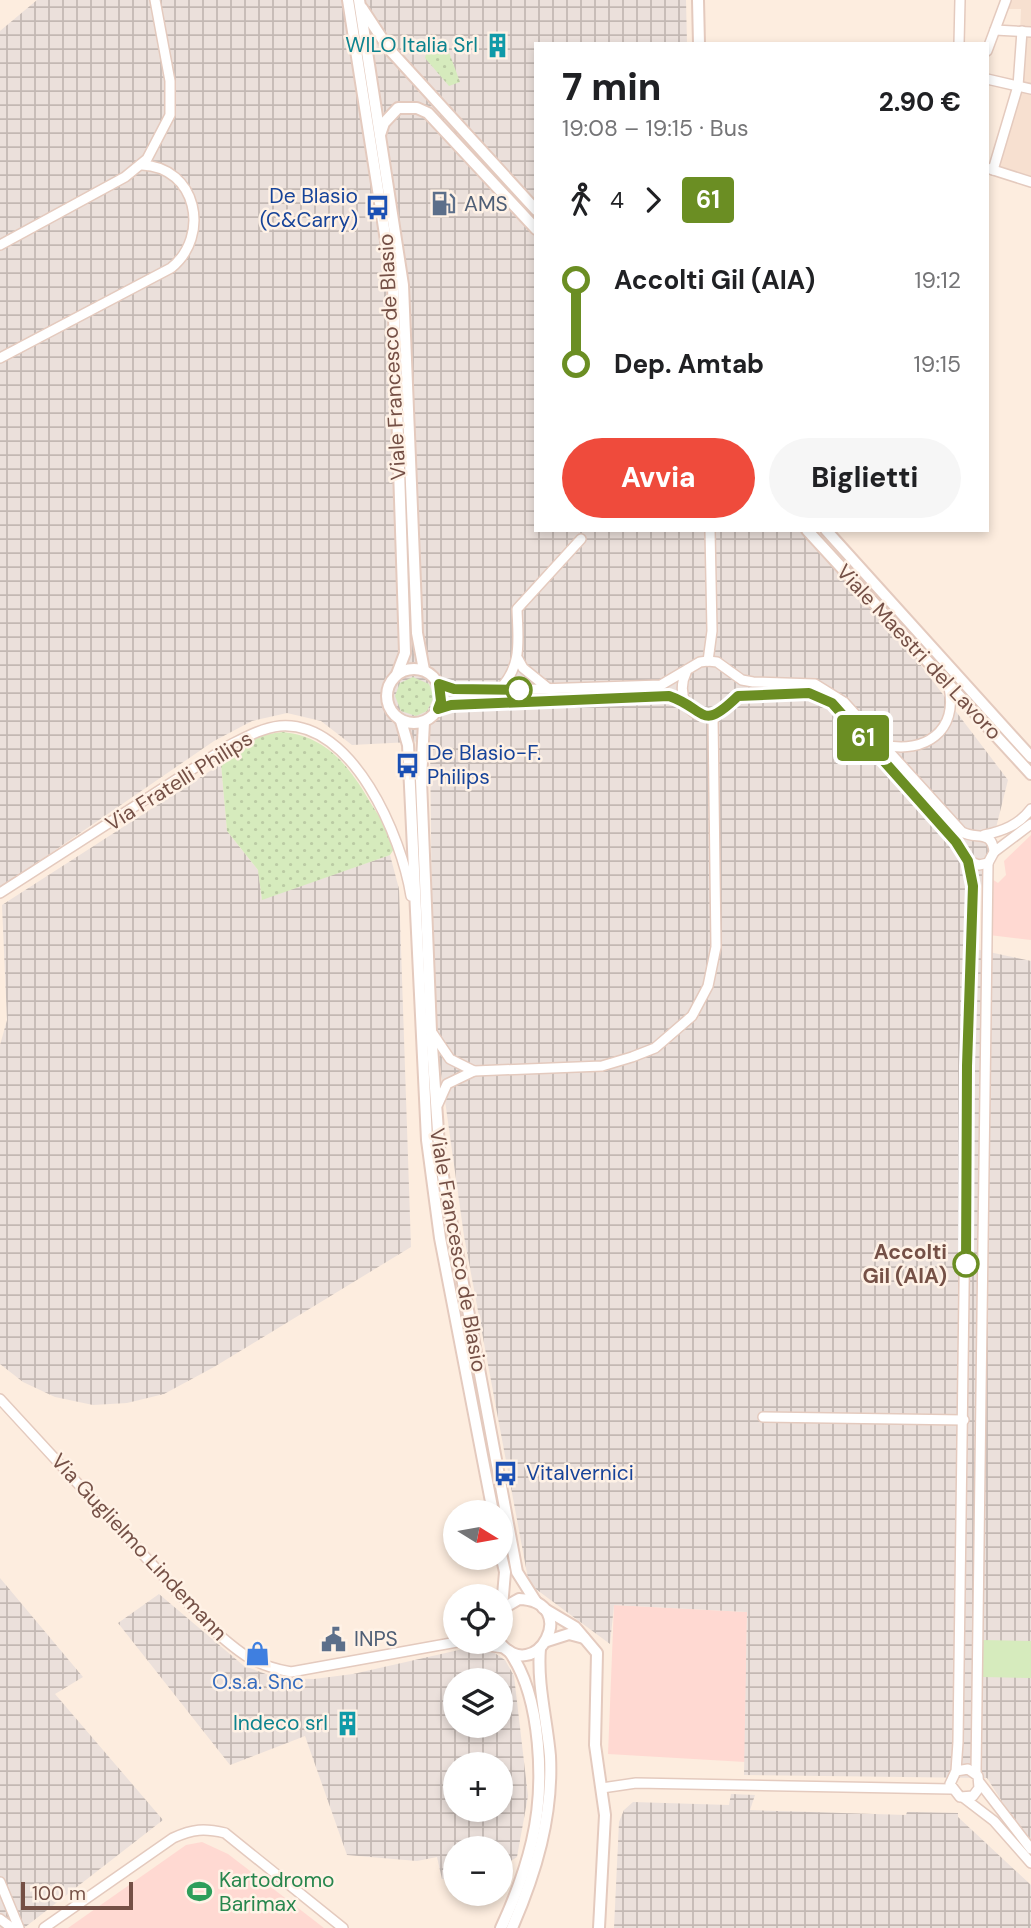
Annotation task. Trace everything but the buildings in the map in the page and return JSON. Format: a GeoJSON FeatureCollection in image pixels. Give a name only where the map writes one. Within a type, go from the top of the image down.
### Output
{"type":"FeatureCollection","features":[{"type":"Feature","properties":{"kind":"street"},"geometry":{"type":"LineString","coordinates":[[0,245],[125,177],[145,162],[170,115],[170,81],[155,0]]}},
{"type":"Feature","properties":{"kind":"street"},"geometry":{"type":"LineString","coordinates":[[698,0],[699,42]]}},
{"type":"Feature","properties":{"kind":"street"},"geometry":{"type":"LineString","coordinates":[[959,42],[960,0]]}},
{"type":"Feature","properties":{"kind":"street"},"geometry":{"type":"LineString","coordinates":[[989,46],[1006,0]]}},
{"type":"Feature","properties":{"kind":"street"},"geometry":{"type":"LineString","coordinates":[[355,1],[389,49],[534,208]]}},
{"type":"Feature","properties":{"kind":"street","name":"Viale Francesco de Blasio"},"geometry":{"type":"LineString","coordinates":[[355,1],[380,135],[403,285],[417,633],[424,670]]}},
{"type":"Feature","properties":{"kind":"street","name":"Viale Francesco de Blasio"},"geometry":{"type":"LineString","coordinates":[[355,1],[393,285],[405,653],[397,674]]}},
{"type":"Feature","properties":{"kind":"street"},"geometry":{"type":"LineString","coordinates":[[995,30],[1027,32],[1018,86],[990,169],[1031,181]]}},
{"type":"Feature","properties":{"kind":"street"},"geometry":{"type":"LineString","coordinates":[[989,79],[1031,89]]}},
{"type":"Feature","properties":{"kind":"street"},"geometry":{"type":"LineString","coordinates":[[380,135],[384,123],[398,108],[418,108],[428,113],[534,227]]}},
{"type":"Feature","properties":{"kind":"street"},"geometry":{"type":"LineString","coordinates":[[0,358],[171,268],[182,259],[188,250],[194,229],[189,194],[171,172],[145,162]]}},
{"type":"Feature","properties":{"kind":"street"},"geometry":{"type":"LineString","coordinates":[[708,661],[712,631],[710,532]]}},
{"type":"Feature","properties":{"kind":"street","name":"Viale Maestri del Lavoro"},"geometry":{"type":"LineString","coordinates":[[809,532],[1031,774]]}},
{"type":"Feature","properties":{"kind":"street","name":"Viale Maestri del Lavoro"},"geometry":{"type":"LineString","coordinates":[[828,532],[1031,757]]}},
{"type":"Feature","properties":{"kind":"street"},"geometry":{"type":"LineString","coordinates":[[498,691],[508,681],[518,659],[517,609],[581,539]]}},
{"type":"Feature","properties":{"kind":"street"},"geometry":{"type":"LineString","coordinates":[[518,659],[523,668],[550,690]]}},
{"type":"Feature","properties":{"kind":"street"},"geometry":{"type":"LineString","coordinates":[[439,684],[441,701],[438,709],[424,722],[401,721],[390,710],[386,695],[397,674],[415,668],[424,670],[439,684],[454,689],[550,690],[661,685],[686,673],[699,662],[708,661],[725,666],[731,673],[736,687],[732,702]]}},
{"type":"Feature","properties":{"kind":"street"},"geometry":{"type":"LineString","coordinates":[[685,702],[681,687],[686,673]]}},
{"type":"Feature","properties":{"kind":"street"},"geometry":{"type":"LineString","coordinates":[[731,673],[753,682],[803,682],[824,688],[844,702],[962,832],[992,841],[994,852]]}},
{"type":"Feature","properties":{"kind":"street"},"geometry":{"type":"LineString","coordinates":[[884,745],[909,748],[933,738],[950,717],[953,704],[949,687]]}},
{"type":"Feature","properties":{"kind":"street"},"geometry":{"type":"LineString","coordinates":[[438,709],[463,704],[669,696],[685,702],[697,713],[713,716],[745,695],[809,693],[832,703],[966,856],[979,866],[988,863]]}},
{"type":"Feature","properties":{"kind":"street"},"geometry":{"type":"LineString","coordinates":[[436,1116],[447,1084],[474,1071],[602,1066],[619,1062],[655,1048],[692,1016],[708,986],[716,947],[713,716]]}},
{"type":"Feature","properties":{"kind":"street","name":"Viale Francesco de Blasio"},"geometry":{"type":"LineString","coordinates":[[401,721],[408,746],[423,1092],[431,1180],[491,1500]]}},
{"type":"Feature","properties":{"kind":"street","name":"Viale Francesco de Blasio"},"geometry":{"type":"LineString","coordinates":[[424,722],[421,780],[431,1031],[436,1116],[448,1212],[517,1573],[540,1605]]}},
{"type":"Feature","properties":{"kind":"street","name":"Via Fratelli Philips"},"geometry":{"type":"LineString","coordinates":[[0,893],[230,746],[257,732],[281,726],[304,729],[335,744],[358,771],[388,822],[406,865],[416,927]]}},
{"type":"Feature","properties":{"kind":"street"},"geometry":{"type":"LineString","coordinates":[[956,1771],[964,1420],[967,1066],[973,908],[973,886],[966,856],[966,841],[1011,827],[1024,818],[1031,808]]}},
{"type":"Feature","properties":{"kind":"street"},"geometry":{"type":"LineString","coordinates":[[1031,824],[994,852],[988,863],[976,1773],[980,1783],[1031,1849]]}},
{"type":"Feature","properties":{"kind":"street"},"geometry":{"type":"LineString","coordinates":[[431,1031],[450,1059],[474,1071]]}},
{"type":"Feature","properties":{"kind":"street","name":"Via Guglielmo Lindemann"},"geometry":{"type":"LineString","coordinates":[[0,1399],[208,1625],[243,1656],[266,1667],[291,1672],[443,1645]]}},
{"type":"Feature","properties":{"kind":"street"},"geometry":{"type":"LineString","coordinates":[[763,1417],[964,1420]]}},
{"type":"Feature","properties":{"kind":"street"},"geometry":{"type":"LineString","coordinates":[[513,1602],[519,1599],[540,1605],[575,1627],[589,1640],[597,1653],[595,1745],[606,1815],[599,1928]]}},
{"type":"Feature","properties":{"kind":"street"},"geometry":{"type":"LineString","coordinates":[[512,1928],[531,1886],[549,1805],[550,1756],[538,1669],[550,1623],[540,1605]]}},
{"type":"Feature","properties":{"kind":"street"},"geometry":{"type":"LineString","coordinates":[[513,1650],[525,1655],[569,1634],[589,1640]]}},
{"type":"Feature","properties":{"kind":"street"},"geometry":{"type":"LineString","coordinates":[[501,1928],[515,1898],[532,1839],[538,1779],[533,1714],[527,1682],[509,1654]]}},
{"type":"Feature","properties":{"kind":"street"},"geometry":{"type":"LineString","coordinates":[[951,1789],[950,1779],[956,1771],[964,1768],[976,1773]]}},
{"type":"Feature","properties":{"kind":"street"},"geometry":{"type":"LineString","coordinates":[[602,1788],[636,1783],[951,1789],[994,1821],[1031,1863]]}},
{"type":"Feature","properties":{"kind":"street"},"geometry":{"type":"LineString","coordinates":[[964,1798],[973,1796],[980,1783]]}},
{"type":"Feature","properties":{"kind":"street"},"geometry":{"type":"LineString","coordinates":[[44,1928],[173,1839],[193,1829],[225,1833],[343,1928]]}},
{"type":"Feature","properties":{"kind":"street"},"geometry":{"type":"LineString","coordinates":[[0,1882],[19,1928]]}},
{"type":"Feature","properties":{"kind":"street"},"geometry":{"type":"LineString","coordinates":[[0,1919],[12,1928]]}},
{"type":"Feature","properties":{"kind":"shaded area"},"geometry":{"type":"Polygon","coordinates":[[[37,0],[686,0],[687,42],[534,42],[534,532],[803,532],[913,655],[1008,780],[966,947],[1031,961],[1031,1847],[987,1778],[744,1775],[747,1612],[614,1605],[610,1644],[529,1584],[464,1236],[433,1015],[430,741],[352,745],[321,721],[287,713],[252,721],[214,741],[0,888],[0,31],[37,0]]]}},
{"type":"Feature","properties":{"kind":"shaded area"},"geometry":{"type":"Polygon","coordinates":[[[1006,0],[1031,0],[1031,180],[993,170],[1018,86],[1021,9],[1003,9],[1006,0]]]}},
{"type":"Feature","properties":{"kind":"shaded area"},"geometry":{"type":"Polygon","coordinates":[[[221,764],[227,831],[258,870],[262,899],[390,855],[399,889],[411,1247],[214,1367],[164,1394],[127,1403],[93,1405],[55,1397],[23,1382],[0,1364],[0,1045],[7,1020],[2,905],[221,764]]]}},
{"type":"Feature","properties":{"kind":"shaded area"},"geometry":{"type":"Polygon","coordinates":[[[1031,835],[1031,940],[989,935],[992,879],[998,883],[1006,875],[1004,861],[1031,835]]]}},
{"type":"Feature","properties":{"kind":"shaded area"},"geometry":{"type":"Polygon","coordinates":[[[0,1578],[83,1677],[55,1694],[163,1820],[24,1928],[0,1928],[0,1578]]]}},
{"type":"Feature","properties":{"kind":"shaded area"},"geometry":{"type":"Polygon","coordinates":[[[159,1594],[244,1666],[277,1678],[314,1679],[353,1674],[443,1654],[496,1654],[505,1660],[510,1668],[443,1668],[443,1738],[513,1738],[513,1674],[528,1796],[517,1857],[513,1860],[513,1836],[443,1836],[442,1879],[437,1857],[417,1861],[347,1855],[305,1736],[230,1765],[118,1623],[159,1594]]]}},
{"type":"Feature","properties":{"kind":"shaded area"},"geometry":{"type":"Polygon","coordinates":[[[614,1605],[747,1612],[745,1762],[608,1754],[614,1605]]]}},
{"type":"Feature","properties":{"kind":"shaded area"},"geometry":{"type":"Polygon","coordinates":[[[731,1794],[755,1795],[750,1810],[906,1815],[907,1812],[958,1813],[958,1817],[1031,1885],[1031,1928],[614,1928],[619,1822],[624,1810],[633,1802],[729,1805],[731,1794]]]}},
{"type":"Feature","properties":{"kind":"shaded area"},"geometry":{"type":"Polygon","coordinates":[[[202,1842],[228,1854],[324,1928],[68,1928],[186,1845],[202,1842]]]}},
{"type":"Feature","properties":{"kind":"green space"},"geometry":{"type":"Polygon","coordinates":[[[447,47],[460,82],[449,86],[425,58],[426,54],[447,47]]]}},
{"type":"Feature","properties":{"kind":"green space"},"geometry":{"type":"Polygon","coordinates":[[[413,677],[429,684],[434,697],[427,711],[416,716],[401,711],[395,696],[400,683],[413,677]]]}},
{"type":"Feature","properties":{"kind":"green space"},"geometry":{"type":"Polygon","coordinates":[[[283,732],[314,741],[338,758],[358,782],[387,828],[394,849],[390,855],[262,900],[258,870],[227,831],[221,764],[234,750],[248,741],[283,732]]]}},
{"type":"Feature","properties":{"kind":"green space"},"geometry":{"type":"Polygon","coordinates":[[[982,1640],[1031,1641],[1031,1678],[982,1677],[982,1640]]]}},
{"type":"Feature","properties":{"kind":"bus line","name":"61"},"geometry":{"type":"LineString","coordinates":[[519,690],[454,689],[439,684],[441,701],[438,709],[451,705],[498,702],[669,696],[685,702],[697,713],[713,716],[721,713],[738,696],[809,693],[832,703],[956,842],[968,861],[973,886],[967,1066],[966,1264]]}},
{"type":"Feature","properties":{"kind":"place","name":"WILO Italia Srl"},"geometry":{"type":"Point","coordinates":[498,45]}},
{"type":"Feature","properties":{"kind":"place","name":"AMS"},"geometry":{"type":"Point","coordinates":[444,204]}},
{"type":"Feature","properties":{"kind":"place","name":"De Blasio (C&Carry)"},"geometry":{"type":"Point","coordinates":[378,208]}},
{"type":"Feature","properties":{"kind":"place","name":"De Blasio-F. Philips"},"geometry":{"type":"Point","coordinates":[407,765]}},
{"type":"Feature","properties":{"kind":"place","name":"Accolti Gil (AIA)"},"geometry":{"type":"Point","coordinates":[966,1264]}},
{"type":"Feature","properties":{"kind":"place","name":"Vitalvernici"},"geometry":{"type":"Point","coordinates":[506,1473]}},
{"type":"Feature","properties":{"kind":"place","name":"INPS"},"geometry":{"type":"Point","coordinates":[334,1639]}},
{"type":"Feature","properties":{"kind":"place","name":"O.s.a. Snc"},"geometry":{"type":"Point","coordinates":[258,1653]}},
{"type":"Feature","properties":{"kind":"place","name":"Indeco srl"},"geometry":{"type":"Point","coordinates":[348,1723]}},
{"type":"Feature","properties":{"kind":"place","name":"Kartodromo Barimax"},"geometry":{"type":"Point","coordinates":[199,1892]}}]}
